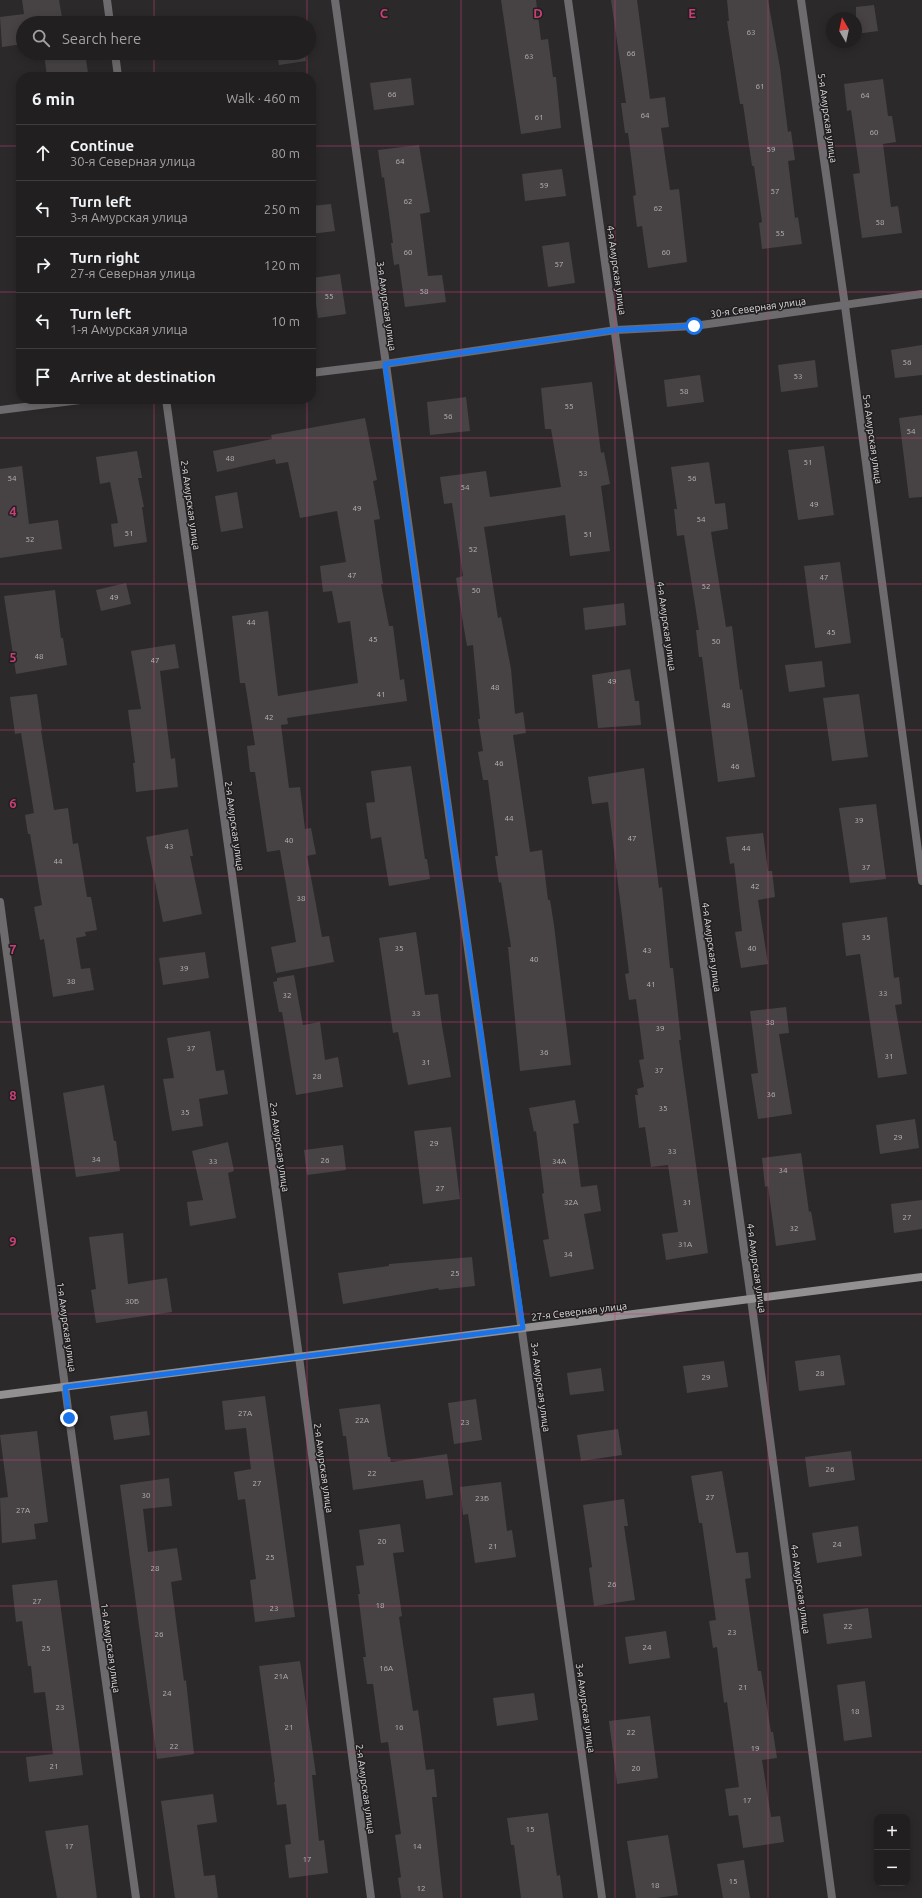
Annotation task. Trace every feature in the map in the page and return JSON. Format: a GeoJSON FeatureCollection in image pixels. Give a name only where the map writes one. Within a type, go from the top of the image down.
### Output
{"type":"FeatureCollection","features":[{"type":"Feature","properties":{"kind":"street"},"geometry":{"type":"LineString","coordinates":[[107,0],[109,16]]}},
{"type":"Feature","properties":{"kind":"street","name":"3-я Амурская улица"},"geometry":{"type":"LineString","coordinates":[[335,0],[602,1898]]}},
{"type":"Feature","properties":{"kind":"street","name":"4-я Амурская улица"},"geometry":{"type":"LineString","coordinates":[[568,0],[616,330],[751,1299],[832,1898]]}},
{"type":"Feature","properties":{"kind":"street","name":"5-я Амурская улица"},"geometry":{"type":"LineString","coordinates":[[801,0],[845,306],[922,881]]}},
{"type":"Feature","properties":{"kind":"street"},"geometry":{"type":"LineString","coordinates":[[116,60],[117,72]]}},
{"type":"Feature","properties":{"kind":"street","name":"30-я Северная улица"},"geometry":{"type":"LineString","coordinates":[[316,372],[385,364],[616,330],[694,326],[922,294]]}},
{"type":"Feature","properties":{"kind":"street"},"geometry":{"type":"LineString","coordinates":[[0,410],[48,404]]}},
{"type":"Feature","properties":{"kind":"street","name":"2-я Амурская улица"},"geometry":{"type":"LineString","coordinates":[[167,404],[299,1357],[370,1898]]}},
{"type":"Feature","properties":{"kind":"street","name":"1-я Амурская улица"},"geometry":{"type":"LineString","coordinates":[[0,902],[65,1387],[136,1898]]}},
{"type":"Feature","properties":{"kind":"street","name":"27-я Северная улица"},"geometry":{"type":"LineString","coordinates":[[0,1395],[922,1277]]}},
{"type":"Feature","properties":{"kind":"building"},"geometry":{"type":"Polygon","coordinates":[[[22,0],[59,0],[62,16],[16,16],[16,45],[2,47],[0,17],[24,14],[22,0]]]}},
{"type":"Feature","properties":{"kind":"building"},"geometry":{"type":"Polygon","coordinates":[[[501,0],[536,0],[541,40],[548,39],[553,77],[556,77],[561,128],[521,134],[501,0]]]}},
{"type":"Feature","properties":{"kind":"building"},"geometry":{"type":"Polygon","coordinates":[[[611,0],[637,0],[650,99],[665,97],[669,127],[661,128],[670,190],[679,189],[687,262],[648,268],[642,226],[637,227],[633,196],[636,195],[628,133],[625,133],[621,103],[626,103],[611,0]]]}},
{"type":"Feature","properties":{"kind":"building"},"geometry":{"type":"Polygon","coordinates":[[[727,0],[768,0],[780,68],[788,132],[791,131],[795,160],[788,161],[795,218],[798,217],[802,244],[762,249],[759,223],[762,222],[743,104],[740,104],[727,21],[729,21],[727,0]]]}},
{"type":"Feature","properties":{"kind":"building"},"geometry":{"type":"Polygon","coordinates":[[[874,5],[878,31],[862,33],[862,12],[856,12],[856,7],[874,5]]]}},
{"type":"Feature","properties":{"kind":"building"},"geometry":{"type":"Polygon","coordinates":[[[45,60],[86,60],[88,72],[46,72],[45,60]]]}},
{"type":"Feature","properties":{"kind":"building"},"geometry":{"type":"Polygon","coordinates":[[[278,60],[306,60],[306,61],[279,65],[278,60]]]}},
{"type":"Feature","properties":{"kind":"building"},"geometry":{"type":"Polygon","coordinates":[[[411,78],[414,105],[374,110],[370,83],[411,78]]]}},
{"type":"Feature","properties":{"kind":"building"},"geometry":{"type":"Polygon","coordinates":[[[883,79],[888,116],[892,116],[896,142],[883,144],[891,207],[898,206],[902,233],[862,238],[853,174],[860,173],[851,110],[847,111],[844,84],[883,79]]]}},
{"type":"Feature","properties":{"kind":"building"},"geometry":{"type":"Polygon","coordinates":[[[419,145],[430,212],[420,214],[428,276],[442,275],[446,302],[405,307],[399,264],[394,265],[391,243],[393,243],[384,177],[382,178],[378,150],[419,145]]]}},
{"type":"Feature","properties":{"kind":"building"},"geometry":{"type":"Polygon","coordinates":[[[562,169],[566,196],[525,201],[522,174],[562,169]]]}},
{"type":"Feature","properties":{"kind":"building"},"geometry":{"type":"Polygon","coordinates":[[[331,204],[335,231],[316,233],[316,206],[331,204]]]}},
{"type":"Feature","properties":{"kind":"building"},"geometry":{"type":"Polygon","coordinates":[[[569,242],[575,283],[548,287],[542,246],[569,242]]]}},
{"type":"Feature","properties":{"kind":"building"},"geometry":{"type":"Polygon","coordinates":[[[340,274],[346,314],[318,318],[316,305],[316,277],[340,274]]]}},
{"type":"Feature","properties":{"kind":"building"},"geometry":{"type":"Polygon","coordinates":[[[922,345],[922,375],[895,378],[891,350],[922,345]]]}},
{"type":"Feature","properties":{"kind":"building"},"geometry":{"type":"Polygon","coordinates":[[[815,360],[818,387],[781,392],[778,365],[815,360]]]}},
{"type":"Feature","properties":{"kind":"building"},"geometry":{"type":"Polygon","coordinates":[[[700,375],[704,402],[667,407],[664,380],[700,375]]]}},
{"type":"Feature","properties":{"kind":"building"},"geometry":{"type":"Polygon","coordinates":[[[592,382],[601,453],[604,452],[610,484],[601,486],[610,551],[570,556],[565,515],[484,527],[498,618],[501,617],[511,669],[515,714],[523,712],[526,733],[513,735],[530,852],[542,850],[548,900],[550,900],[554,925],[571,1065],[520,1071],[508,947],[511,947],[501,882],[499,883],[495,856],[498,856],[488,780],[483,780],[478,752],[483,751],[478,719],[480,719],[473,645],[467,646],[456,578],[463,576],[452,503],[444,504],[440,477],[486,471],[490,497],[561,487],[551,429],[545,429],[541,388],[592,382]]]}},
{"type":"Feature","properties":{"kind":"building"},"geometry":{"type":"Polygon","coordinates":[[[466,397],[470,431],[430,435],[427,402],[466,397]]]}},
{"type":"Feature","properties":{"kind":"building"},"geometry":{"type":"Polygon","coordinates":[[[922,415],[922,497],[909,498],[899,418],[922,415]]]}},
{"type":"Feature","properties":{"kind":"building"},"geometry":{"type":"Polygon","coordinates":[[[365,418],[377,480],[373,481],[380,519],[374,520],[383,584],[381,584],[389,626],[393,626],[400,680],[404,679],[407,701],[287,718],[288,724],[281,725],[289,788],[300,787],[305,829],[311,828],[316,854],[307,856],[322,937],[329,936],[334,962],[276,973],[271,947],[296,942],[280,850],[267,852],[255,772],[250,772],[247,746],[255,745],[245,683],[240,683],[232,616],[268,611],[278,696],[358,683],[350,621],[338,623],[332,591],[323,592],[320,566],[346,562],[337,511],[300,518],[288,462],[276,464],[275,459],[217,472],[213,451],[272,439],[271,435],[365,418]]]}},
{"type":"Feature","properties":{"kind":"building"},"geometry":{"type":"Polygon","coordinates":[[[824,446],[834,515],[798,520],[788,450],[824,446]]]}},
{"type":"Feature","properties":{"kind":"building"},"geometry":{"type":"Polygon","coordinates":[[[137,451],[142,478],[138,478],[144,507],[142,507],[147,542],[114,547],[111,524],[118,523],[110,482],[100,484],[96,457],[137,451]]]}},
{"type":"Feature","properties":{"kind":"building"},"geometry":{"type":"Polygon","coordinates":[[[709,462],[715,504],[725,503],[728,529],[711,532],[726,627],[732,626],[740,690],[742,689],[755,777],[718,782],[702,657],[699,657],[696,630],[699,630],[684,535],[677,536],[674,509],[677,509],[671,467],[709,462]]]}},
{"type":"Feature","properties":{"kind":"building"},"geometry":{"type":"Polygon","coordinates":[[[22,466],[29,524],[58,520],[62,549],[0,558],[0,469],[22,466]]]}},
{"type":"Feature","properties":{"kind":"building"},"geometry":{"type":"Polygon","coordinates":[[[237,492],[243,528],[221,532],[215,496],[237,492]]]}},
{"type":"Feature","properties":{"kind":"building"},"geometry":{"type":"Polygon","coordinates":[[[840,562],[851,643],[815,648],[804,566],[840,562]]]}},
{"type":"Feature","properties":{"kind":"building"},"geometry":{"type":"Polygon","coordinates":[[[126,583],[131,604],[101,611],[96,590],[126,583]]]}},
{"type":"Feature","properties":{"kind":"building"},"geometry":{"type":"Polygon","coordinates":[[[55,590],[61,638],[63,638],[67,665],[16,674],[4,596],[55,590]]]}},
{"type":"Feature","properties":{"kind":"building"},"geometry":{"type":"Polygon","coordinates":[[[624,603],[626,625],[585,630],[583,608],[624,603]]]}},
{"type":"Feature","properties":{"kind":"building"},"geometry":{"type":"Polygon","coordinates":[[[175,644],[179,668],[160,671],[171,759],[175,758],[178,787],[136,792],[133,763],[135,763],[128,710],[141,709],[131,651],[175,644]]]}},
{"type":"Feature","properties":{"kind":"building"},"geometry":{"type":"Polygon","coordinates":[[[822,661],[825,687],[789,692],[785,665],[822,661]]]}},
{"type":"Feature","properties":{"kind":"building"},"geometry":{"type":"Polygon","coordinates":[[[630,669],[635,701],[639,701],[641,725],[598,728],[592,675],[630,669]]]}},
{"type":"Feature","properties":{"kind":"building"},"geometry":{"type":"Polygon","coordinates":[[[37,694],[41,730],[54,810],[68,808],[73,844],[78,843],[87,897],[91,897],[97,930],[85,932],[86,936],[76,938],[81,969],[90,968],[94,990],[53,997],[44,939],[40,940],[34,907],[42,905],[30,834],[28,834],[25,815],[34,813],[21,733],[15,734],[10,697],[37,694]]]}},
{"type":"Feature","properties":{"kind":"building"},"geometry":{"type":"Polygon","coordinates":[[[859,694],[868,757],[832,761],[823,698],[859,694]]]}},
{"type":"Feature","properties":{"kind":"building"},"geometry":{"type":"Polygon","coordinates":[[[411,766],[425,859],[427,859],[430,879],[389,886],[381,837],[371,839],[366,803],[375,802],[371,771],[411,766]]]}},
{"type":"Feature","properties":{"kind":"building"},"geometry":{"type":"Polygon","coordinates":[[[644,768],[659,888],[662,887],[670,968],[673,968],[681,1040],[679,1040],[708,1253],[666,1260],[662,1234],[678,1232],[668,1165],[651,1167],[645,1127],[639,1128],[635,1095],[638,1095],[637,1089],[644,1087],[639,1060],[644,1059],[636,999],[629,1000],[625,974],[629,973],[608,802],[592,804],[588,777],[644,768]]]}},
{"type":"Feature","properties":{"kind":"building"},"geometry":{"type":"Polygon","coordinates":[[[876,804],[886,879],[850,883],[839,808],[876,804]]]}},
{"type":"Feature","properties":{"kind":"building"},"geometry":{"type":"Polygon","coordinates":[[[188,829],[193,856],[190,856],[202,914],[163,922],[146,837],[188,829]]]}},
{"type":"Feature","properties":{"kind":"building"},"geometry":{"type":"Polygon","coordinates":[[[763,833],[768,871],[772,871],[775,897],[758,900],[768,964],[741,968],[735,932],[742,931],[734,863],[730,864],[726,837],[763,833]]]}},
{"type":"Feature","properties":{"kind":"building"},"geometry":{"type":"Polygon","coordinates":[[[887,917],[894,978],[899,977],[902,1004],[895,1005],[907,1074],[878,1078],[860,954],[846,956],[842,923],[887,917]]]}},
{"type":"Feature","properties":{"kind":"building"},"geometry":{"type":"Polygon","coordinates":[[[416,932],[425,995],[438,994],[451,1077],[408,1085],[398,1032],[393,1033],[379,938],[416,932]]]}},
{"type":"Feature","properties":{"kind":"building"},"geometry":{"type":"Polygon","coordinates":[[[205,952],[209,978],[163,985],[159,958],[205,952]]]}},
{"type":"Feature","properties":{"kind":"building"},"geometry":{"type":"Polygon","coordinates":[[[294,975],[303,1025],[320,1022],[325,1060],[338,1057],[343,1087],[296,1095],[282,1012],[279,1012],[273,982],[277,981],[277,978],[294,975]]]}},
{"type":"Feature","properties":{"kind":"building"},"geometry":{"type":"Polygon","coordinates":[[[786,1007],[789,1033],[779,1034],[792,1114],[758,1119],[751,1074],[758,1073],[750,1011],[786,1007]]]}},
{"type":"Feature","properties":{"kind":"building"},"geometry":{"type":"Polygon","coordinates":[[[210,1031],[216,1071],[224,1070],[228,1094],[199,1099],[203,1126],[172,1131],[163,1079],[174,1078],[167,1038],[210,1031]]]}},
{"type":"Feature","properties":{"kind":"building"},"geometry":{"type":"Polygon","coordinates":[[[104,1085],[114,1141],[116,1141],[120,1171],[76,1177],[63,1093],[104,1085]]]}},
{"type":"Feature","properties":{"kind":"building"},"geometry":{"type":"Polygon","coordinates":[[[575,1100],[579,1123],[573,1124],[581,1187],[597,1185],[601,1211],[584,1214],[594,1269],[550,1277],[543,1240],[549,1239],[542,1194],[544,1193],[536,1131],[534,1132],[529,1108],[575,1100]]]}},
{"type":"Feature","properties":{"kind":"building"},"geometry":{"type":"Polygon","coordinates":[[[915,1119],[919,1148],[880,1154],[876,1125],[915,1119]]]}},
{"type":"Feature","properties":{"kind":"building"},"geometry":{"type":"Polygon","coordinates":[[[451,1127],[460,1199],[423,1204],[414,1131],[451,1127]]]}},
{"type":"Feature","properties":{"kind":"building"},"geometry":{"type":"Polygon","coordinates":[[[228,1142],[234,1171],[228,1173],[236,1218],[190,1226],[187,1202],[203,1200],[192,1151],[228,1142]]]}},
{"type":"Feature","properties":{"kind":"building"},"geometry":{"type":"Polygon","coordinates":[[[343,1145],[346,1170],[307,1175],[304,1150],[343,1145]]]}},
{"type":"Feature","properties":{"kind":"building"},"geometry":{"type":"Polygon","coordinates":[[[801,1153],[809,1212],[811,1211],[816,1240],[776,1246],[768,1186],[765,1187],[762,1158],[801,1153]]]}},
{"type":"Feature","properties":{"kind":"building"},"geometry":{"type":"Polygon","coordinates":[[[922,1200],[922,1229],[894,1233],[891,1204],[922,1200]]]}},
{"type":"Feature","properties":{"kind":"building"},"geometry":{"type":"Polygon","coordinates":[[[123,1233],[128,1284],[167,1278],[172,1312],[96,1323],[91,1290],[96,1289],[89,1237],[123,1233]]]}},
{"type":"Feature","properties":{"kind":"building"},"geometry":{"type":"Polygon","coordinates":[[[472,1257],[475,1286],[439,1290],[438,1288],[343,1304],[338,1273],[389,1266],[389,1264],[472,1257]]]}},
{"type":"Feature","properties":{"kind":"building"},"geometry":{"type":"Polygon","coordinates":[[[840,1355],[845,1385],[799,1391],[795,1361],[840,1355]]]}},
{"type":"Feature","properties":{"kind":"building"},"geometry":{"type":"Polygon","coordinates":[[[724,1361],[728,1387],[687,1393],[683,1366],[724,1361]]]}},
{"type":"Feature","properties":{"kind":"building"},"geometry":{"type":"Polygon","coordinates":[[[601,1368],[604,1391],[570,1395],[567,1373],[601,1368]]]}},
{"type":"Feature","properties":{"kind":"building"},"geometry":{"type":"Polygon","coordinates":[[[265,1396],[295,1617],[255,1622],[250,1580],[256,1579],[245,1499],[238,1500],[234,1472],[251,1469],[246,1428],[225,1430],[222,1401],[265,1396]]]}},
{"type":"Feature","properties":{"kind":"building"},"geometry":{"type":"Polygon","coordinates":[[[476,1399],[482,1440],[454,1444],[448,1403],[476,1399]]]}},
{"type":"Feature","properties":{"kind":"building"},"geometry":{"type":"Polygon","coordinates":[[[380,1404],[388,1457],[390,1457],[391,1462],[447,1454],[453,1495],[426,1499],[423,1480],[353,1490],[346,1436],[343,1436],[339,1409],[380,1404]]]}},
{"type":"Feature","properties":{"kind":"building"},"geometry":{"type":"Polygon","coordinates":[[[147,1411],[150,1435],[114,1440],[110,1416],[147,1411]]]}},
{"type":"Feature","properties":{"kind":"building"},"geometry":{"type":"Polygon","coordinates":[[[618,1429],[622,1455],[581,1461],[577,1435],[618,1429]]]}},
{"type":"Feature","properties":{"kind":"building"},"geometry":{"type":"Polygon","coordinates":[[[37,1431],[48,1522],[34,1524],[36,1539],[2,1543],[0,1498],[8,1497],[0,1435],[37,1431]]]}},
{"type":"Feature","properties":{"kind":"building"},"geometry":{"type":"Polygon","coordinates":[[[851,1451],[855,1480],[809,1487],[805,1457],[851,1451]]]}},
{"type":"Feature","properties":{"kind":"building"},"geometry":{"type":"Polygon","coordinates":[[[722,1471],[736,1553],[748,1552],[751,1578],[745,1579],[758,1671],[761,1671],[777,1758],[762,1760],[771,1817],[780,1816],[784,1842],[743,1848],[738,1815],[729,1816],[725,1789],[739,1787],[727,1702],[724,1703],[717,1647],[713,1648],[709,1621],[716,1620],[702,1523],[699,1523],[691,1476],[722,1471]]]}},
{"type":"Feature","properties":{"kind":"building"},"geometry":{"type":"Polygon","coordinates":[[[169,1478],[172,1506],[143,1509],[148,1552],[177,1548],[182,1580],[171,1582],[184,1681],[186,1680],[194,1754],[157,1759],[120,1485],[169,1478]]]}},
{"type":"Feature","properties":{"kind":"building"},"geometry":{"type":"Polygon","coordinates":[[[501,1482],[507,1531],[512,1530],[516,1557],[475,1563],[468,1514],[463,1515],[460,1487],[501,1482]]]}},
{"type":"Feature","properties":{"kind":"building"},"geometry":{"type":"Polygon","coordinates":[[[624,1499],[628,1526],[624,1526],[635,1600],[594,1606],[589,1568],[592,1567],[583,1505],[624,1499]]]}},
{"type":"Feature","properties":{"kind":"building"},"geometry":{"type":"Polygon","coordinates":[[[400,1524],[404,1552],[393,1553],[402,1616],[399,1617],[413,1711],[418,1710],[426,1770],[434,1769],[437,1797],[432,1797],[443,1898],[401,1898],[398,1878],[401,1877],[395,1835],[401,1834],[388,1742],[381,1743],[373,1684],[367,1684],[363,1657],[366,1657],[356,1566],[364,1565],[359,1530],[400,1524]]]}},
{"type":"Feature","properties":{"kind":"building"},"geometry":{"type":"Polygon","coordinates":[[[858,1526],[862,1556],[817,1563],[812,1533],[858,1526]]]}},
{"type":"Feature","properties":{"kind":"building"},"geometry":{"type":"Polygon","coordinates":[[[57,1580],[83,1775],[29,1782],[26,1757],[53,1754],[45,1692],[34,1693],[31,1666],[28,1666],[22,1621],[16,1622],[12,1585],[57,1580]]]}},
{"type":"Feature","properties":{"kind":"building"},"geometry":{"type":"Polygon","coordinates":[[[868,1608],[872,1638],[827,1644],[823,1614],[868,1608]]]}},
{"type":"Feature","properties":{"kind":"building"},"geometry":{"type":"Polygon","coordinates":[[[666,1631],[670,1658],[629,1664],[625,1637],[666,1631]]]}},
{"type":"Feature","properties":{"kind":"building"},"geometry":{"type":"Polygon","coordinates":[[[300,1661],[316,1775],[312,1775],[319,1841],[324,1840],[328,1873],[289,1878],[285,1845],[291,1844],[286,1804],[277,1805],[259,1666],[300,1661]]]}},
{"type":"Feature","properties":{"kind":"building"},"geometry":{"type":"Polygon","coordinates":[[[865,1681],[872,1737],[844,1741],[837,1685],[865,1681]]]}},
{"type":"Feature","properties":{"kind":"building"},"geometry":{"type":"Polygon","coordinates":[[[534,1693],[538,1720],[497,1726],[493,1698],[534,1693]]]}},
{"type":"Feature","properties":{"kind":"building"},"geometry":{"type":"Polygon","coordinates":[[[650,1716],[658,1778],[617,1784],[609,1721],[650,1716]]]}},
{"type":"Feature","properties":{"kind":"building"},"geometry":{"type":"Polygon","coordinates":[[[213,1794],[217,1822],[197,1825],[204,1876],[215,1875],[218,1898],[175,1898],[161,1801],[213,1794]]]}},
{"type":"Feature","properties":{"kind":"building"},"geometry":{"type":"Polygon","coordinates":[[[548,1813],[557,1876],[560,1875],[563,1898],[521,1898],[514,1845],[511,1845],[507,1818],[548,1813]]]}},
{"type":"Feature","properties":{"kind":"building"},"geometry":{"type":"Polygon","coordinates":[[[88,1825],[97,1898],[57,1898],[45,1831],[88,1825]]]}},
{"type":"Feature","properties":{"kind":"building"},"geometry":{"type":"Polygon","coordinates":[[[668,1835],[678,1895],[657,1898],[636,1898],[627,1841],[668,1835]]]}},
{"type":"Feature","properties":{"kind":"building"},"geometry":{"type":"Polygon","coordinates":[[[744,1860],[750,1898],[723,1898],[717,1864],[744,1860]]]}},
{"type":"Feature","properties":{"kind":"route"},"geometry":{"type":"LineString","coordinates":[[69,1418],[65,1387],[523,1328],[385,364],[616,330],[694,326]]}}]}
